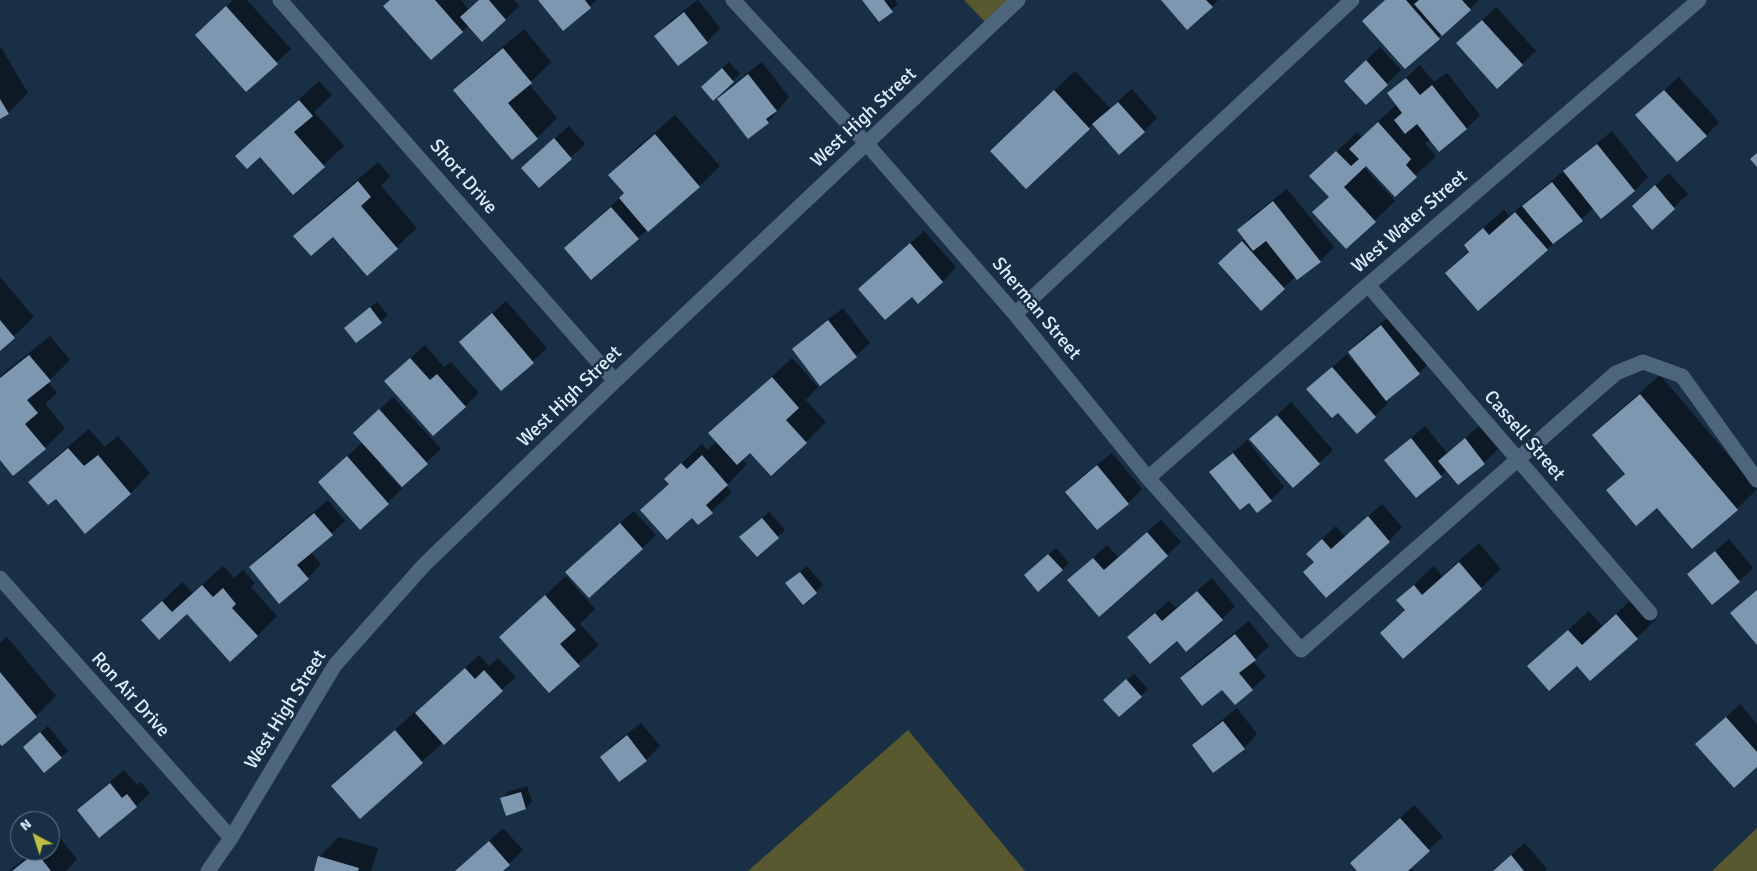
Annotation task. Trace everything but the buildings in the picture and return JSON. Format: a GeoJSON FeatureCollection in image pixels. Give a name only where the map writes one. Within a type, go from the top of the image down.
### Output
{"type":"FeatureCollection","features":[{"type":"Feature","properties":{"kind":"street","name":"Short Drive"},"geometry":{"type":"LineString","coordinates":[[280,0],[615,381]]}},
{"type":"Feature","properties":{"kind":"street","name":"Sherman Street"},"geometry":{"type":"LineString","coordinates":[[733,0],[866,143],[1015,314],[1148,478],[1301,650],[1517,459]]}},
{"type":"Feature","properties":{"kind":"street","name":"West High Street"},"geometry":{"type":"LineString","coordinates":[[208,871],[231,838],[335,665],[424,565],[615,381],[1018,0]]}},
{"type":"Feature","properties":{"kind":"street"},"geometry":{"type":"LineString","coordinates":[[1015,314],[1352,0]]}},
{"type":"Feature","properties":{"kind":"street","name":"West Water Street"},"geometry":{"type":"LineString","coordinates":[[1148,478],[1368,285],[1699,0]]}},
{"type":"Feature","properties":{"kind":"street","name":"Cassell Street"},"geometry":{"type":"LineString","coordinates":[[1368,285],[1650,613]]}},
{"type":"Feature","properties":{"kind":"street"},"geometry":{"type":"LineString","coordinates":[[1517,459],[1616,372],[1643,362],[1682,376],[1757,480]]}},
{"type":"Feature","properties":{"kind":"street","name":"Ron Air Drive"},"geometry":{"type":"LineString","coordinates":[[0,578],[231,838]]}},
{"type":"Feature","properties":{"kind":"green space"},"geometry":{"type":"Polygon","coordinates":[[[964,0],[1018,0],[990,27],[964,0]]]}},
{"type":"Feature","properties":{"kind":"green space"},"geometry":{"type":"Polygon","coordinates":[[[908,730],[1025,871],[748,871],[908,730]]]}},
{"type":"Feature","properties":{"kind":"green space"},"geometry":{"type":"Polygon","coordinates":[[[1757,828],[1757,871],[1712,871],[1757,828]]]}}]}
